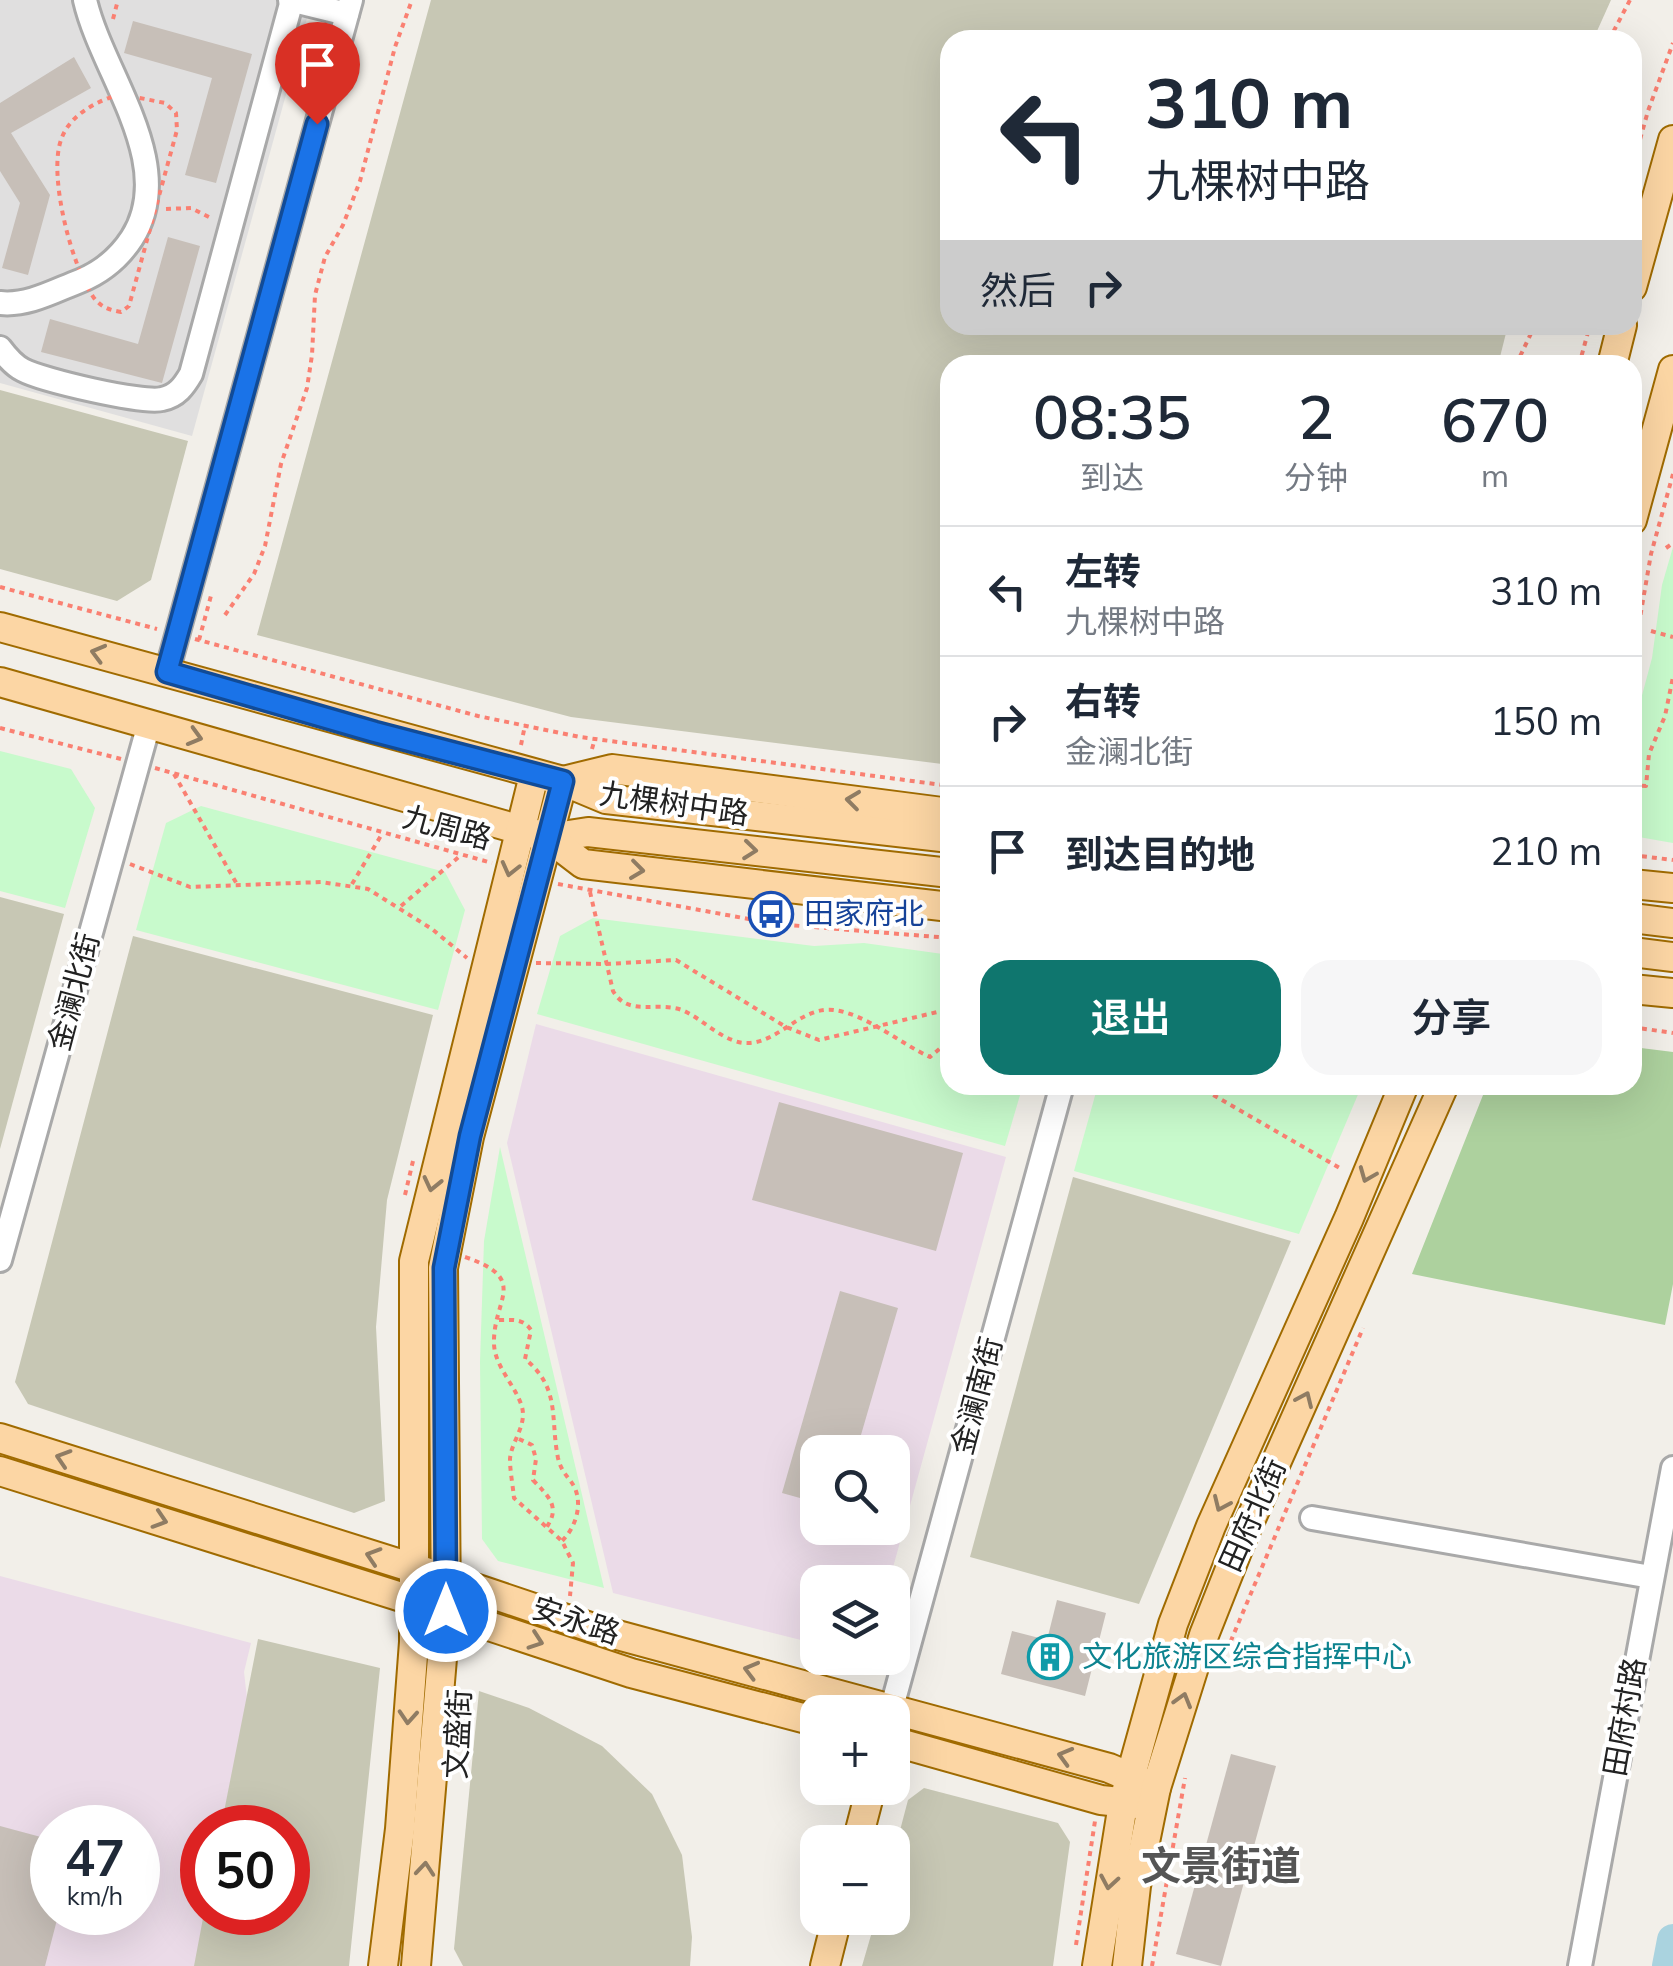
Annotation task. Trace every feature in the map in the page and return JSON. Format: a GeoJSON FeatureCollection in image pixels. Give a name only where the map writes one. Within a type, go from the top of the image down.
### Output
{"type":"FeatureCollection","features":[{"type":"Feature","properties":{"kind":"main road"},"geometry":{"type":"LineString","coordinates":[[1642,251],[1673,140]]}},
{"type":"Feature","properties":{"kind":"main road"},"geometry":{"type":"LineString","coordinates":[[1642,483],[1673,370]]}},
{"type":"Feature","properties":{"kind":"main road","name":"九棵树中路"},"geometry":{"type":"LineString","coordinates":[[0,627],[534,774],[574,778],[606,799],[940,837]]}},
{"type":"Feature","properties":{"kind":"main road","name":"九棵树中路"},"geometry":{"type":"LineString","coordinates":[[0,682],[549,838],[588,832],[940,872]]}},
{"type":"Feature","properties":{"kind":"main road"},"geometry":{"type":"LineString","coordinates":[[574,778],[612,769],[940,812]]}},
{"type":"Feature","properties":{"kind":"main road","name":"文盛街"},"geometry":{"type":"LineString","coordinates":[[383,1966],[400,1829],[415,1601],[414,1261],[534,774]]}},
{"type":"Feature","properties":{"kind":"main road","name":"文盛街"},"geometry":{"type":"LineString","coordinates":[[416,1966],[446,1611],[444,1268],[470,1136],[550,887],[549,838],[574,778]]}},
{"type":"Feature","properties":{"kind":"main road"},"geometry":{"type":"LineString","coordinates":[[549,838],[583,864],[940,906]]}},
{"type":"Feature","properties":{"kind":"main road"},"geometry":{"type":"LineString","coordinates":[[1642,885],[1673,888]]}},
{"type":"Feature","properties":{"kind":"main road"},"geometry":{"type":"LineString","coordinates":[[1642,919],[1673,923]]}},
{"type":"Feature","properties":{"kind":"main road"},"geometry":{"type":"LineString","coordinates":[[1642,953],[1673,957]]}},
{"type":"Feature","properties":{"kind":"main road"},"geometry":{"type":"LineString","coordinates":[[1642,990],[1673,993]]}},
{"type":"Feature","properties":{"kind":"main road","name":"田府北街"},"geometry":{"type":"LineString","coordinates":[[1127,1966],[1140,1793],[1156,1675],[1191,1574],[1400,1095]]}},
{"type":"Feature","properties":{"kind":"main road","name":"田府北街"},"geometry":{"type":"LineString","coordinates":[[1096,1966],[1140,1793],[1222,1587],[1440,1095]]}},
{"type":"Feature","properties":{"kind":"main road","name":"安永路"},"geometry":{"type":"LineString","coordinates":[[0,1438],[600,1630],[846,1695]]}},
{"type":"Feature","properties":{"kind":"main road","name":"安永路"},"geometry":{"type":"LineString","coordinates":[[0,1471],[631,1673],[800,1717]]}},
{"type":"Feature","properties":{"kind":"main road","name":"安永路"},"geometry":{"type":"LineString","coordinates":[[910,1712],[1109,1768],[1140,1793]]}},
{"type":"Feature","properties":{"kind":"main road"},"geometry":{"type":"LineString","coordinates":[[910,1745],[1140,1793]]}},
{"type":"Feature","properties":{"kind":"main road"},"geometry":{"type":"LineString","coordinates":[[825,1966],[833,1935]]}},
{"type":"Feature","properties":{"kind":"street"},"geometry":{"type":"LineString","coordinates":[[0,303],[28,301],[85,279],[113,261],[152,204],[145,158],[85,0]]}},
{"type":"Feature","properties":{"kind":"street"},"geometry":{"type":"LineString","coordinates":[[0,348],[23,370],[135,399],[158,401],[184,387],[191,374],[291,0],[348,7],[167,672]]}},
{"type":"Feature","properties":{"kind":"street","name":"金澜北街"},"geometry":{"type":"LineString","coordinates":[[0,1260],[149,724]]}},
{"type":"Feature","properties":{"kind":"street","name":"金澜南街"},"geometry":{"type":"LineString","coordinates":[[895,1695],[1059,1095]]}},
{"type":"Feature","properties":{"kind":"street","name":"田府村路"},"geometry":{"type":"LineString","coordinates":[[1580,1966],[1673,1468]]}},
{"type":"Feature","properties":{"kind":"street"},"geometry":{"type":"LineString","coordinates":[[1312,1518],[1651,1576]]}},
{"type":"Feature","properties":{"kind":"path"},"geometry":{"type":"LineString","coordinates":[[225,615],[254,574],[265,546],[282,464],[307,388],[315,295],[325,256],[343,225],[360,180],[395,47],[412,0]]}},
{"type":"Feature","properties":{"kind":"path"},"geometry":{"type":"LineString","coordinates":[[1614,30],[1630,0]]}},
{"type":"Feature","properties":{"kind":"path"},"geometry":{"type":"LineString","coordinates":[[1642,132],[1673,43]]}},
{"type":"Feature","properties":{"kind":"path"},"geometry":{"type":"LineString","coordinates":[[120,94],[165,103],[176,113],[177,130],[152,204],[130,306],[121,312],[106,309],[95,299],[85,279],[68,235],[58,158],[61,140],[80,114],[120,94]]}},
{"type":"Feature","properties":{"kind":"path"},"geometry":{"type":"LineString","coordinates":[[152,204],[180,210],[191,208],[231,228]]}},
{"type":"Feature","properties":{"kind":"path"},"geometry":{"type":"LineString","coordinates":[[1642,606],[1651,554],[1673,474]]}},
{"type":"Feature","properties":{"kind":"path"},"geometry":{"type":"LineString","coordinates":[[1666,548],[1673,543]]}},
{"type":"Feature","properties":{"kind":"path"},"geometry":{"type":"LineString","coordinates":[[0,587],[478,716],[594,738],[940,785]]}},
{"type":"Feature","properties":{"kind":"path"},"geometry":{"type":"LineString","coordinates":[[1651,631],[1673,637]]}},
{"type":"Feature","properties":{"kind":"path"},"geometry":{"type":"LineString","coordinates":[[1642,786],[1646,786],[1649,754],[1664,716],[1673,677]]}},
{"type":"Feature","properties":{"kind":"path","name":"九周路"},"geometry":{"type":"LineString","coordinates":[[0,728],[510,868]]}},
{"type":"Feature","properties":{"kind":"path"},"geometry":{"type":"LineString","coordinates":[[574,778],[594,738]]}},
{"type":"Feature","properties":{"kind":"path"},"geometry":{"type":"LineString","coordinates":[[174,774],[238,886]]}},
{"type":"Feature","properties":{"kind":"path"},"geometry":{"type":"LineString","coordinates":[[352,884],[382,834]]}},
{"type":"Feature","properties":{"kind":"path"},"geometry":{"type":"LineString","coordinates":[[400,906],[461,854]]}},
{"type":"Feature","properties":{"kind":"path"},"geometry":{"type":"LineString","coordinates":[[110,856],[190,887],[352,884],[400,906],[467,958]]}},
{"type":"Feature","properties":{"kind":"path"},"geometry":{"type":"LineString","coordinates":[[1642,856],[1673,860]]}},
{"type":"Feature","properties":{"kind":"path"},"geometry":{"type":"LineString","coordinates":[[550,887],[590,890],[776,924],[940,937]]}},
{"type":"Feature","properties":{"kind":"path"},"geometry":{"type":"LineString","coordinates":[[590,890],[613,991],[628,1006],[681,1010],[739,1042],[753,1044],[812,1012],[834,1010],[930,1057],[940,1048]]}},
{"type":"Feature","properties":{"kind":"path"},"geometry":{"type":"LineString","coordinates":[[540,947],[536,963],[676,960],[786,1026],[818,1040],[940,1011]]}},
{"type":"Feature","properties":{"kind":"path"},"geometry":{"type":"LineString","coordinates":[[1642,1028],[1673,1032]]}},
{"type":"Feature","properties":{"kind":"path"},"geometry":{"type":"LineString","coordinates":[[1213,1095],[1343,1170]]}},
{"type":"Feature","properties":{"kind":"path"},"geometry":{"type":"LineString","coordinates":[[461,1271],[464,1256],[491,1267],[502,1280],[504,1299],[494,1345],[523,1410],[519,1439],[510,1455],[514,1498],[562,1542],[573,1563],[570,1596]]}},
{"type":"Feature","properties":{"kind":"path"},"geometry":{"type":"LineString","coordinates":[[499,1320],[518,1320],[529,1326],[525,1359],[538,1370],[556,1412],[561,1472],[576,1491],[577,1516],[562,1542]]}},
{"type":"Feature","properties":{"kind":"path","name":"田府北街"},"geometry":{"type":"LineString","coordinates":[[1216,1677],[1362,1329]]}},
{"type":"Feature","properties":{"kind":"path"},"geometry":{"type":"LineString","coordinates":[[519,1439],[532,1445],[536,1459],[533,1480],[554,1504],[554,1516],[546,1528]]}},
{"type":"Feature","properties":{"kind":"path"},"geometry":{"type":"LineString","coordinates":[[1152,1966],[1188,1761]]}},
{"type":"Feature","properties":{"kind":"shaded area"},"geometry":{"type":"Polygon","coordinates":[[[0,0],[312,0],[192,436],[0,383],[0,0]]]}},
{"type":"Feature","properties":{"kind":"shaded area"},"geometry":{"type":"Polygon","coordinates":[[[431,0],[1611,0],[1598,30],[940,30],[940,335],[1506,335],[1500,355],[940,355],[940,764],[571,717],[257,635],[431,0]]]}},
{"type":"Feature","properties":{"kind":"shaded area"},"geometry":{"type":"Polygon","coordinates":[[[0,390],[188,441],[151,580],[117,601],[0,569],[0,390]]]}},
{"type":"Feature","properties":{"kind":"shaded area"},"geometry":{"type":"Polygon","coordinates":[[[0,897],[64,914],[0,1149],[0,897]]]}},
{"type":"Feature","properties":{"kind":"shaded area"},"geometry":{"type":"Polygon","coordinates":[[[133,936],[433,1015],[387,1200],[376,1327],[385,1501],[354,1513],[28,1404],[15,1382],[133,936]]]}},
{"type":"Feature","properties":{"kind":"shaded area"},"geometry":{"type":"Polygon","coordinates":[[[536,1024],[1006,1157],[910,1506],[910,1435],[800,1435],[800,1545],[899,1545],[894,1565],[800,1565],[800,1640],[613,1593],[507,1143],[536,1024]]]}},
{"type":"Feature","properties":{"kind":"shaded area"},"geometry":{"type":"Polygon","coordinates":[[[1073,1177],[1291,1241],[1139,1604],[970,1557],[1073,1177]]]}},
{"type":"Feature","properties":{"kind":"shaded area"},"geometry":{"type":"Polygon","coordinates":[[[0,1576],[251,1643],[244,1672],[251,1733],[234,1805],[180,1805],[180,1935],[205,1935],[197,1966],[0,1966],[0,1576]]]}},
{"type":"Feature","properties":{"kind":"shaded area"},"geometry":{"type":"Polygon","coordinates":[[[258,1639],[380,1668],[349,1966],[194,1966],[200,1935],[310,1935],[310,1805],[225,1805],[258,1639]]]}},
{"type":"Feature","properties":{"kind":"shaded area"},"geometry":{"type":"Polygon","coordinates":[[[479,1691],[529,1708],[602,1746],[652,1794],[682,1855],[692,1937],[690,1966],[463,1966],[454,1949],[479,1691]]]}},
{"type":"Feature","properties":{"kind":"shaded area"},"geometry":{"type":"Polygon","coordinates":[[[924,1788],[1058,1823],[1070,1842],[1053,1966],[862,1966],[871,1935],[910,1935],[910,1825],[901,1825],[910,1798],[924,1788]]]}},
{"type":"Feature","properties":{"kind":"green space"},"geometry":{"type":"Polygon","coordinates":[[[1673,547],[1673,843],[1642,838],[1642,695],[1652,658],[1662,585],[1673,547]]]}},
{"type":"Feature","properties":{"kind":"green space"},"geometry":{"type":"Polygon","coordinates":[[[0,751],[71,769],[95,808],[65,908],[0,891],[0,751]]]}},
{"type":"Feature","properties":{"kind":"green space"},"geometry":{"type":"Polygon","coordinates":[[[201,806],[445,872],[465,910],[438,1010],[136,930],[166,823],[201,806]]]}},
{"type":"Feature","properties":{"kind":"green space"},"geometry":{"type":"Polygon","coordinates":[[[593,918],[814,946],[864,943],[940,954],[940,1095],[1020,1095],[1005,1146],[537,1014],[560,936],[593,918]]]}},
{"type":"Feature","properties":{"kind":"green space"},"geometry":{"type":"Polygon","coordinates":[[[1642,1048],[1673,1052],[1673,1284],[1665,1325],[1412,1274],[1483,1095],[1642,1095],[1642,1048]]]}},
{"type":"Feature","properties":{"kind":"green space"},"geometry":{"type":"Polygon","coordinates":[[[1095,1095],[1358,1095],[1299,1234],[1074,1171],[1095,1095]]]}},
{"type":"Feature","properties":{"kind":"green space"},"geometry":{"type":"Polygon","coordinates":[[[500,1147],[604,1588],[498,1561],[482,1539],[480,1362],[484,1241],[500,1147]]]}},
{"type":"Feature","properties":{"kind":"building"},"geometry":{"type":"Polygon","coordinates":[[[133,21],[252,54],[216,183],[185,175],[212,78],[124,53],[133,21]]]}},
{"type":"Feature","properties":{"kind":"building"},"geometry":{"type":"Polygon","coordinates":[[[74,57],[91,88],[11,133],[50,195],[28,275],[2,268],[20,203],[0,171],[0,103],[74,57]]]}},
{"type":"Feature","properties":{"kind":"building"},"geometry":{"type":"Polygon","coordinates":[[[168,237],[200,246],[162,383],[41,352],[50,319],[138,344],[168,237]]]}},
{"type":"Feature","properties":{"kind":"building"},"geometry":{"type":"Polygon","coordinates":[[[779,1102],[963,1153],[936,1251],[752,1200],[779,1102]]]}},
{"type":"Feature","properties":{"kind":"building"},"geometry":{"type":"Polygon","coordinates":[[[840,1291],[898,1308],[861,1435],[800,1435],[800,1498],[782,1493],[840,1291]]]}},
{"type":"Feature","properties":{"kind":"building","name":"文化旅游区综合指挥中心"},"geometry":{"type":"Polygon","coordinates":[[[1057,1600],[1106,1613],[1085,1696],[1001,1674],[1012,1631],[1047,1640],[1057,1600]]]}},
{"type":"Feature","properties":{"kind":"building"},"geometry":{"type":"Polygon","coordinates":[[[1231,1754],[1276,1766],[1221,1966],[1176,1954],[1231,1754]]]}},
{"type":"Feature","properties":{"kind":"building"},"geometry":{"type":"Polygon","coordinates":[[[0,1826],[30,1834],[30,1935],[53,1935],[45,1966],[0,1966],[0,1826]]]}},
{"type":"Feature","properties":{"kind":"waterway"},"geometry":{"type":"LineString","coordinates":[[1668,1966],[1673,1940]]}},
{"type":"Feature","properties":{"kind":"place","name":"田家府北"},"geometry":{"type":"Point","coordinates":[771,914]}},
{"type":"Feature","properties":{"kind":"place","name":"文化旅游区综合指挥中心"},"geometry":{"type":"Point","coordinates":[1050,1657]}},
{"type":"Feature","properties":{"kind":"district","name":"文景街道"},"geometry":{"type":"Point","coordinates":[1221,1866]}},
{"type":"Feature","properties":{"kind":"route"},"geometry":{"type":"LineString","coordinates":[[317,124],[167,672],[563,781],[470,1136],[444,1268],[446,1611]]}}]}
